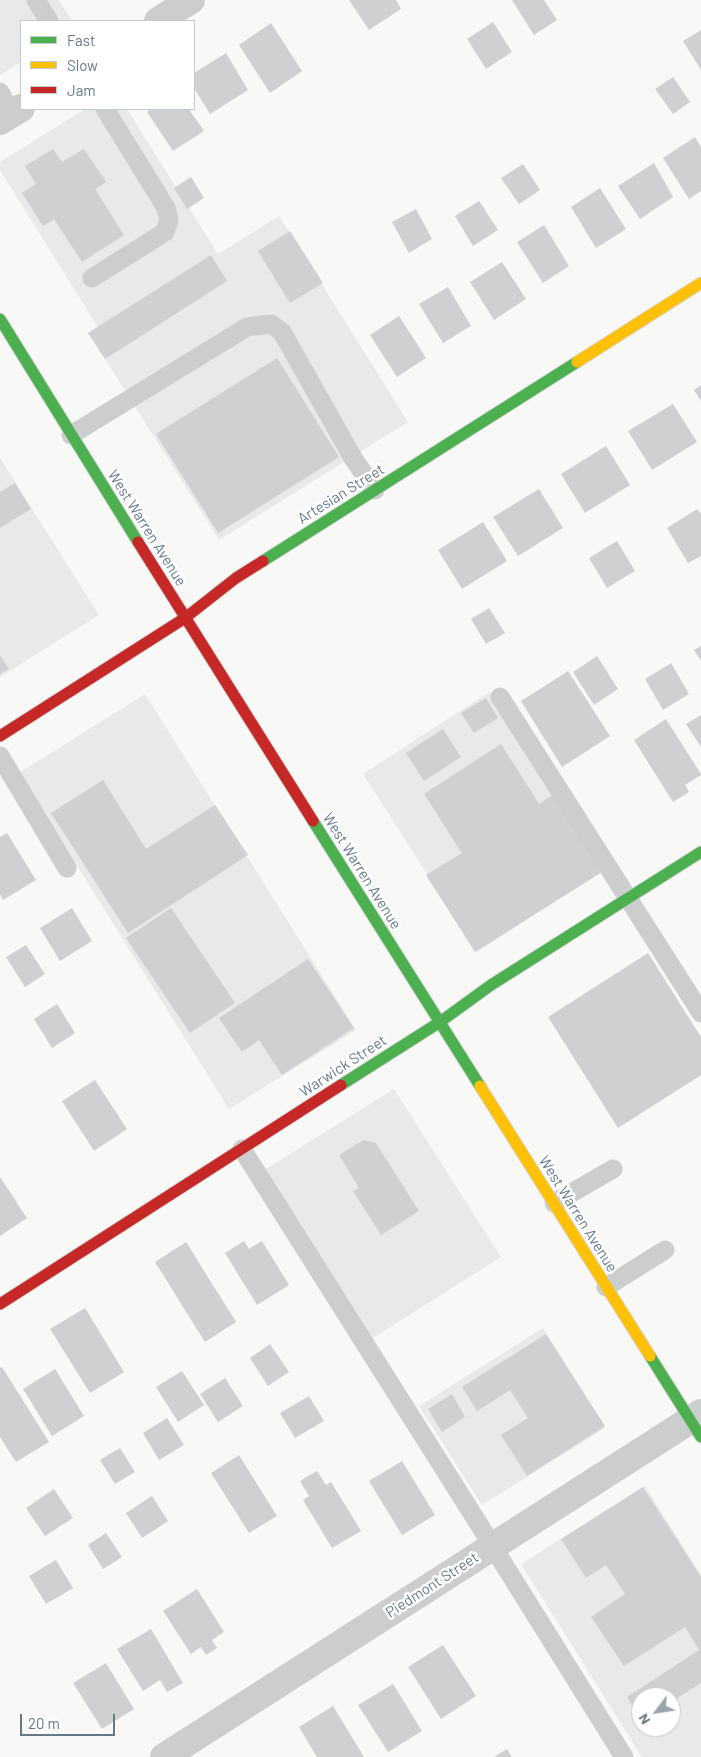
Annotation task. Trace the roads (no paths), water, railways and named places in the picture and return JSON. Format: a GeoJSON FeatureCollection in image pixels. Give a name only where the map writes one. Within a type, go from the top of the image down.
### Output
{"type":"FeatureCollection","features":[{"type":"Feature","properties":{"kind":"street"},"geometry":{"type":"LineString","coordinates":[[160,20],[191,0]]}},
{"type":"Feature","properties":{"kind":"street","name":"Artesian Street"},"geometry":{"type":"LineString","coordinates":[[0,736],[185,618],[236,578],[701,283]]}},
{"type":"Feature","properties":{"kind":"street","name":"West Warren Avenue"},"geometry":{"type":"LineString","coordinates":[[0,320],[554,1204],[697,1423]]}},
{"type":"Feature","properties":{"kind":"street","name":"Warwick Street"},"geometry":{"type":"LineString","coordinates":[[0,1304],[440,1022],[491,985],[701,852]]}},
{"type":"Feature","properties":{"kind":"street","name":"Piedmont Street"},"geometry":{"type":"LineString","coordinates":[[164,1757],[492,1546],[697,1423]]}},
{"type":"Feature","properties":{"kind":"lane"},"geometry":{"type":"LineString","coordinates":[[36,0],[48,20]]}},
{"type":"Feature","properties":{"kind":"lane"},"geometry":{"type":"LineString","coordinates":[[92,278],[165,232],[169,220],[166,208],[106,110]]}},
{"type":"Feature","properties":{"kind":"lane"},"geometry":{"type":"LineString","coordinates":[[71,435],[247,328],[271,324],[282,332],[353,458],[375,490]]}},
{"type":"Feature","properties":{"kind":"lane"},"geometry":{"type":"LineString","coordinates":[[500,697],[701,1013]]}},
{"type":"Feature","properties":{"kind":"lane"},"geometry":{"type":"LineString","coordinates":[[0,756],[67,868]]}},
{"type":"Feature","properties":{"kind":"lane"},"geometry":{"type":"LineString","coordinates":[[242,1149],[624,1757]]}},
{"type":"Feature","properties":{"kind":"lane"},"geometry":{"type":"LineString","coordinates":[[554,1204],[613,1169]]}},
{"type":"Feature","properties":{"kind":"lane"},"geometry":{"type":"LineString","coordinates":[[606,1286],[665,1250]]}}]}
